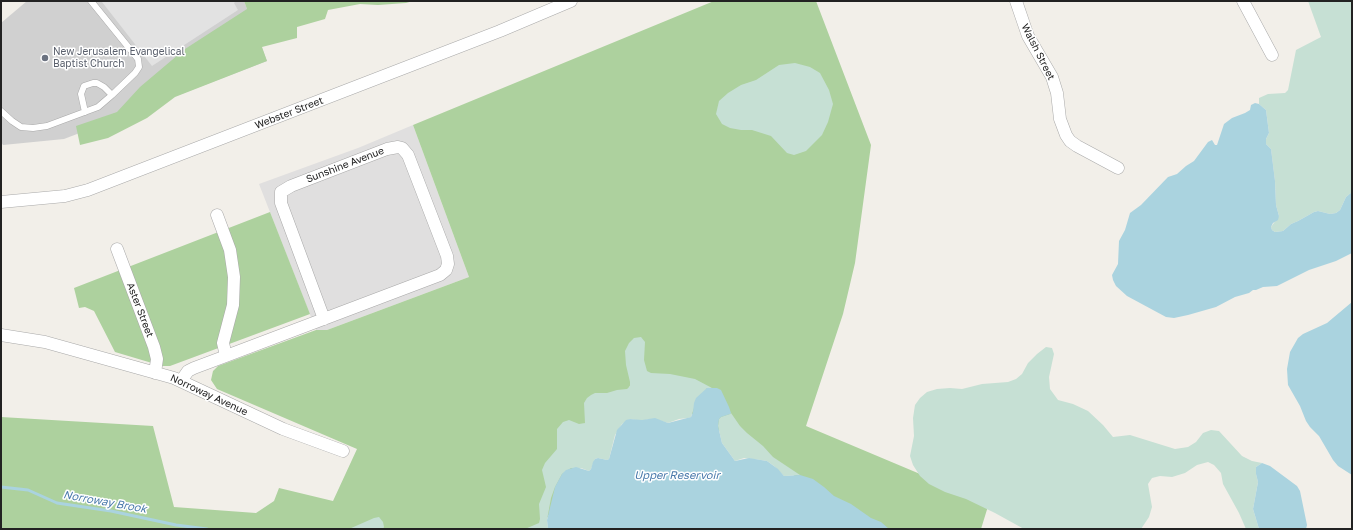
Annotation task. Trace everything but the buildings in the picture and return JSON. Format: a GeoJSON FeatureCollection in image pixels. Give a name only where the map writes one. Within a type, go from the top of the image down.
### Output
{"type":"FeatureCollection","features":[{"type":"Feature","properties":{"kind":"street","name":"Webster Street"},"geometry":{"type":"LineString","coordinates":[[1,202],[64,196],[88,190],[500,31],[571,1]]}},
{"type":"Feature","properties":{"kind":"street","name":"Walsh Street"},"geometry":{"type":"LineString","coordinates":[[1016,1],[1028,36],[1052,77],[1057,93],[1060,120],[1066,135],[1070,141],[1077,146],[1118,168]]}},
{"type":"Feature","properties":{"kind":"street"},"geometry":{"type":"LineString","coordinates":[[1243,1],[1272,56]]}},
{"type":"Feature","properties":{"kind":"street","name":"Sunshine Avenue"},"geometry":{"type":"LineString","coordinates":[[181,381],[185,374],[191,369],[440,275],[448,267],[447,256],[408,155],[402,148],[398,147],[387,149],[291,186],[281,192],[281,203],[324,318]]}},
{"type":"Feature","properties":{"kind":"street"},"geometry":{"type":"LineString","coordinates":[[217,215],[230,250],[234,277],[233,300],[224,343],[226,356]]}},
{"type":"Feature","properties":{"kind":"street","name":"Aster Street"},"geometry":{"type":"LineString","coordinates":[[117,249],[154,347],[157,359],[155,373]]}},
{"type":"Feature","properties":{"kind":"street","name":"Norroway Avenue"},"geometry":{"type":"LineString","coordinates":[[1,335],[41,341],[181,381],[283,429],[343,451]]}},
{"type":"Feature","properties":{"kind":"lane"},"geometry":{"type":"LineString","coordinates":[[1,111],[16,124],[27,128],[47,126],[98,107],[138,70],[140,64],[138,59],[91,1]]}},
{"type":"Feature","properties":{"kind":"lane"},"geometry":{"type":"LineString","coordinates":[[85,112],[81,94],[84,86],[93,83],[97,84],[104,87],[112,95]]}},
{"type":"Feature","properties":{"kind":"shaded area"},"geometry":{"type":"Polygon","coordinates":[[[27,1],[244,1],[267,61],[64,139],[3,145],[1,142],[1,23],[27,1]]]}},
{"type":"Feature","properties":{"kind":"shaded area"},"geometry":{"type":"Polygon","coordinates":[[[236,1],[234,3],[238,10],[152,66],[102,2],[236,1]]]}},
{"type":"Feature","properties":{"kind":"shaded area"},"geometry":{"type":"Polygon","coordinates":[[[413,125],[469,277],[327,330],[316,330],[259,184],[358,148],[413,125]]]}},
{"type":"Feature","properties":{"kind":"green space"},"geometry":{"type":"Polygon","coordinates":[[[244,1],[413,1],[378,5],[360,4],[328,10],[325,19],[297,27],[297,38],[262,47],[267,61],[175,97],[147,118],[108,138],[80,145],[76,126],[117,112],[140,87],[185,49],[247,9],[244,1]]]}},
{"type":"Feature","properties":{"kind":"green space"},"geometry":{"type":"Polygon","coordinates":[[[714,1],[816,1],[871,145],[855,263],[843,314],[806,426],[989,503],[981,529],[883,529],[632,378],[629,389],[540,529],[1,529],[1,417],[153,426],[174,507],[256,513],[274,501],[279,488],[333,501],[357,449],[217,389],[211,380],[213,371],[218,366],[316,330],[327,330],[469,277],[413,125],[714,1]]]}},
{"type":"Feature","properties":{"kind":"green space"},"geometry":{"type":"Polygon","coordinates":[[[1308,1],[1352,1],[1352,192],[1346,197],[1340,210],[1336,213],[1330,214],[1318,211],[1314,212],[1291,224],[1283,231],[1275,232],[1271,227],[1279,216],[1276,205],[1275,181],[1271,149],[1266,144],[1266,139],[1269,133],[1266,110],[1259,104],[1259,98],[1268,94],[1285,93],[1288,90],[1296,50],[1321,37],[1308,1]]]}},
{"type":"Feature","properties":{"kind":"green space"},"geometry":{"type":"Polygon","coordinates":[[[795,63],[810,67],[820,73],[829,90],[833,104],[828,122],[822,135],[806,151],[794,155],[787,153],[771,136],[752,130],[730,128],[722,124],[716,114],[719,101],[728,93],[741,85],[756,80],[779,65],[795,63]]]}},
{"type":"Feature","properties":{"kind":"green space"},"geometry":{"type":"Polygon","coordinates":[[[270,212],[310,314],[170,366],[162,366],[115,352],[94,311],[85,307],[79,308],[74,288],[270,212]]]}},
{"type":"Feature","properties":{"kind":"green space"},"geometry":{"type":"Polygon","coordinates":[[[641,337],[645,342],[644,360],[647,371],[651,373],[670,374],[695,379],[712,388],[707,388],[694,408],[691,417],[668,423],[649,419],[642,421],[630,419],[622,424],[615,435],[609,459],[595,459],[589,471],[581,468],[571,468],[562,474],[551,498],[547,520],[548,529],[525,529],[539,523],[539,504],[546,487],[542,470],[545,463],[557,449],[557,429],[563,422],[569,420],[579,424],[585,423],[584,403],[591,395],[595,393],[607,393],[627,389],[630,386],[625,351],[629,343],[634,338],[641,337]]]}},
{"type":"Feature","properties":{"kind":"green space"},"geometry":{"type":"Polygon","coordinates":[[[1046,347],[1052,348],[1054,354],[1049,377],[1050,389],[1058,400],[1073,404],[1088,411],[1113,437],[1130,435],[1175,449],[1188,447],[1196,442],[1203,433],[1211,430],[1219,431],[1242,456],[1252,461],[1262,463],[1256,467],[1258,482],[1253,509],[1259,529],[1246,529],[1223,484],[1221,473],[1214,465],[1208,462],[1197,465],[1185,473],[1172,477],[1160,476],[1152,478],[1148,484],[1152,507],[1149,517],[1141,529],[1024,529],[966,499],[945,492],[929,484],[920,476],[913,465],[910,456],[914,436],[913,418],[915,405],[920,398],[927,392],[937,389],[962,389],[982,384],[1008,382],[1016,379],[1022,374],[1028,363],[1046,347]]]}},
{"type":"Feature","properties":{"kind":"green space"},"geometry":{"type":"Polygon","coordinates":[[[731,413],[740,426],[773,457],[800,475],[784,476],[767,461],[744,458],[735,461],[722,443],[718,426],[719,419],[721,417],[731,413]]]}},
{"type":"Feature","properties":{"kind":"green space"},"geometry":{"type":"Polygon","coordinates":[[[379,517],[383,522],[383,529],[349,529],[374,518],[379,517]]]}},
{"type":"Feature","properties":{"kind":"water"},"geometry":{"type":"Polygon","coordinates":[[[1255,103],[1259,104],[1266,110],[1269,133],[1266,139],[1266,144],[1271,149],[1276,205],[1279,216],[1278,220],[1273,223],[1271,227],[1272,230],[1275,232],[1283,231],[1291,224],[1314,212],[1318,211],[1330,214],[1336,213],[1340,210],[1346,197],[1352,192],[1352,253],[1336,261],[1309,270],[1277,286],[1263,287],[1253,290],[1216,307],[1174,318],[1166,317],[1127,296],[1116,286],[1113,280],[1112,275],[1118,264],[1119,241],[1125,230],[1130,213],[1141,205],[1168,177],[1177,174],[1194,161],[1208,142],[1212,140],[1215,145],[1217,145],[1224,124],[1232,118],[1250,110],[1251,105],[1255,103]]]}},
{"type":"Feature","properties":{"kind":"water"},"geometry":{"type":"Polygon","coordinates":[[[1352,302],[1352,475],[1338,466],[1319,436],[1306,421],[1300,406],[1288,385],[1287,369],[1290,352],[1298,338],[1303,334],[1327,323],[1352,302]]]}},
{"type":"Feature","properties":{"kind":"water","name":"Upper Reservoir"},"geometry":{"type":"Polygon","coordinates":[[[707,388],[717,388],[721,390],[729,407],[731,413],[719,419],[718,426],[722,443],[735,461],[749,458],[767,461],[778,469],[784,476],[800,475],[813,479],[834,496],[851,504],[871,518],[881,522],[889,529],[548,529],[547,520],[555,487],[566,470],[576,467],[589,471],[595,459],[609,459],[617,430],[626,420],[655,418],[668,423],[691,417],[696,398],[707,388]]]}},
{"type":"Feature","properties":{"kind":"water"},"geometry":{"type":"Polygon","coordinates":[[[1262,463],[1270,466],[1297,486],[1300,491],[1307,525],[1306,529],[1259,529],[1253,509],[1258,482],[1256,467],[1262,463]]]}},
{"type":"Feature","properties":{"kind":"waterway","name":"Norroway Brook"},"geometry":{"type":"LineString","coordinates":[[1,487],[28,490],[57,503],[111,511],[176,525],[207,529]]}},
{"type":"Feature","properties":{"kind":"place","name":"New Jerusalem Evangelical Baptist Church"},"geometry":{"type":"Point","coordinates":[45,58]}}]}
